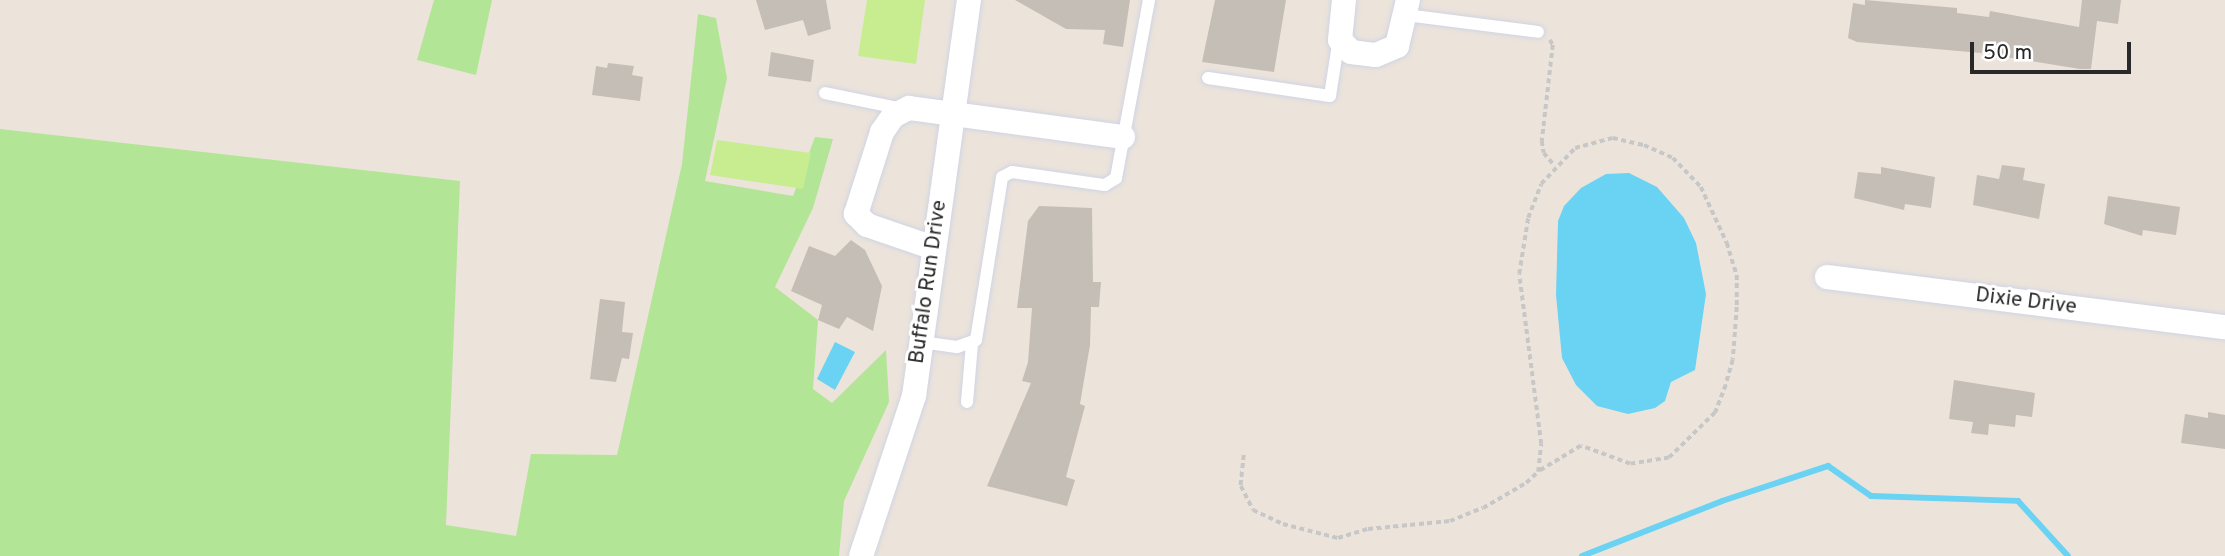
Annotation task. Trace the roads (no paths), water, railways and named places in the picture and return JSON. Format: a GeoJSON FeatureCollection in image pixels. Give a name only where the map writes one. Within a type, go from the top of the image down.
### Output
{"type":"FeatureCollection","features":[{"type":"Feature","properties":{"kind":"street","name":"Buffalo Run Drive"},"geometry":{"type":"LineString","coordinates":[[861,556],[910,413],[969,0]]}},
{"type":"Feature","properties":{"kind":"street"},"geometry":{"type":"LineString","coordinates":[[1344,0],[1339,36],[1351,52],[1384,53],[1400,41],[1407,8]]}},
{"type":"Feature","properties":{"kind":"street"},"geometry":{"type":"LineString","coordinates":[[934,248],[867,225],[856,214],[885,124],[906,110],[953,113],[1124,137]]}},
{"type":"Feature","properties":{"kind":"street","name":"Dixie Drive"},"geometry":{"type":"LineString","coordinates":[[1827,277],[2225,327]]}},
{"type":"Feature","properties":{"kind":"lane"},"geometry":{"type":"LineString","coordinates":[[967,402],[972,344],[979,332],[1002,177],[1012,172],[1110,184],[1118,175],[1149,0]]}},
{"type":"Feature","properties":{"kind":"lane"},"geometry":{"type":"LineString","coordinates":[[1407,8],[1538,33]]}},
{"type":"Feature","properties":{"kind":"lane"},"geometry":{"type":"LineString","coordinates":[[1208,78],[1330,96],[1339,36]]}},
{"type":"Feature","properties":{"kind":"lane"},"geometry":{"type":"LineString","coordinates":[[825,93],[906,110]]}},
{"type":"Feature","properties":{"kind":"lane"},"geometry":{"type":"LineString","coordinates":[[921,342],[972,344]]}},
{"type":"Feature","properties":{"kind":"water"},"geometry":{"type":"Polygon","coordinates":[[[1629,173],[1657,187],[1684,218],[1696,243],[1706,294],[1695,370],[1671,382],[1665,401],[1655,408],[1628,414],[1597,406],[1576,385],[1562,358],[1556,295],[1558,221],[1564,206],[1581,188],[1606,174],[1629,173]]]}},
{"type":"Feature","properties":{"kind":"water"},"geometry":{"type":"Polygon","coordinates":[[[835,342],[855,352],[835,390],[817,379],[835,342]]]}},
{"type":"Feature","properties":{"kind":"waterway"},"geometry":{"type":"LineString","coordinates":[[1582,556],[1722,501],[1828,466],[1871,496],[2018,501],[2068,556]]}}]}
